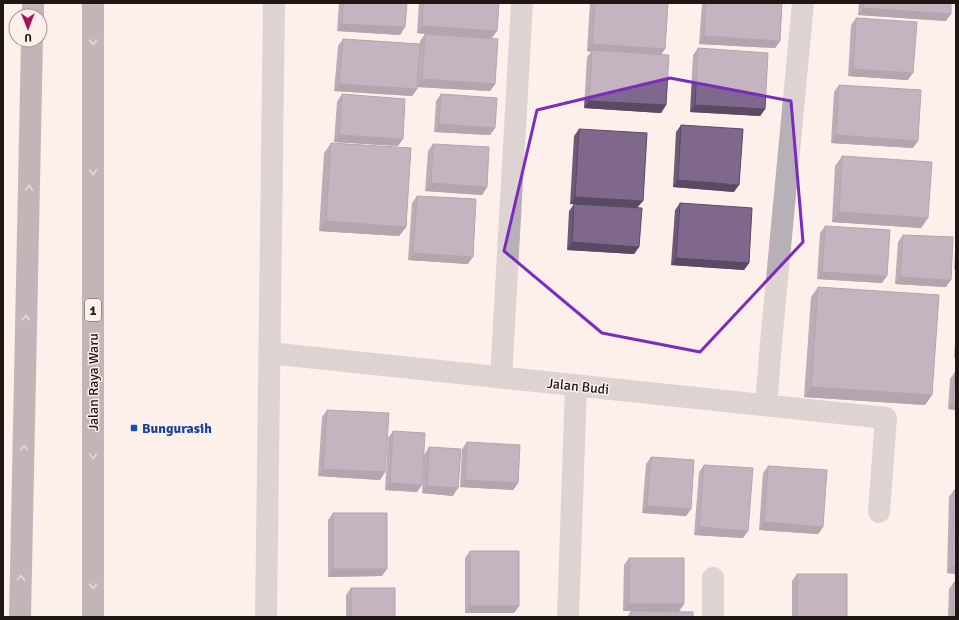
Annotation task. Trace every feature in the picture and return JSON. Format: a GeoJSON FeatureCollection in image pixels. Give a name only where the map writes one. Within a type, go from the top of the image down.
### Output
{"type":"FeatureCollection","features":[{"type":"Feature","properties":{"kind":"highway","name":"Jalan Raya Waru"},"geometry":{"type":"LineString","coordinates":[[93,3],[93,617]]}},
{"type":"Feature","properties":{"kind":"highway"},"geometry":{"type":"LineString","coordinates":[[20,617],[32,48]]}},
{"type":"Feature","properties":{"kind":"street"},"geometry":{"type":"LineString","coordinates":[[266,617],[274,3]]}},
{"type":"Feature","properties":{"kind":"street"},"geometry":{"type":"LineString","coordinates":[[501,378],[522,3]]}},
{"type":"Feature","properties":{"kind":"street"},"geometry":{"type":"LineString","coordinates":[[766,405],[771,335],[803,3]]}},
{"type":"Feature","properties":{"kind":"street","name":"Jalan Budi"},"geometry":{"type":"LineString","coordinates":[[269,353],[886,418],[879,512]]}},
{"type":"Feature","properties":{"kind":"street"},"geometry":{"type":"LineString","coordinates":[[568,617],[576,386]]}},
{"type":"Feature","properties":{"kind":"street"},"geometry":{"type":"LineString","coordinates":[[713,578],[713,617]]}},
{"type":"Feature","properties":{"kind":"highlighted area"},"geometry":{"type":"Polygon","coordinates":[[[670,78],[791,101],[803,242],[700,352],[602,333],[504,251],[537,110],[670,78]]]}},
{"type":"Feature","properties":{"kind":"building"},"geometry":{"type":"Polygon","coordinates":[[[343,3],[407,3],[405,27],[342,24],[343,3]]]}},
{"type":"Feature","properties":{"kind":"building"},"geometry":{"type":"Polygon","coordinates":[[[423,3],[499,3],[497,31],[422,26],[423,3]]]}},
{"type":"Feature","properties":{"kind":"building"},"geometry":{"type":"Polygon","coordinates":[[[595,3],[668,3],[665,49],[592,44],[595,3]]]}},
{"type":"Feature","properties":{"kind":"building"},"geometry":{"type":"Polygon","coordinates":[[[706,3],[782,3],[780,41],[704,36],[706,3]]]}},
{"type":"Feature","properties":{"kind":"building"},"geometry":{"type":"Polygon","coordinates":[[[864,3],[951,3],[951,14],[863,8],[864,3]]]}},
{"type":"Feature","properties":{"kind":"building"},"geometry":{"type":"Polygon","coordinates":[[[856,18],[917,22],[913,73],[853,69],[856,18]]]}},
{"type":"Feature","properties":{"kind":"building"},"geometry":{"type":"Polygon","coordinates":[[[425,34],[498,39],[495,84],[422,79],[425,34]]]}},
{"type":"Feature","properties":{"kind":"building"},"geometry":{"type":"Polygon","coordinates":[[[343,39],[420,44],[417,89],[339,84],[343,39]]]}},
{"type":"Feature","properties":{"kind":"building"},"geometry":{"type":"Polygon","coordinates":[[[698,48],[768,53],[765,109],[695,105],[698,48]]]}},
{"type":"Feature","properties":{"kind":"building"},"geometry":{"type":"Polygon","coordinates":[[[592,50],[669,55],[666,105],[589,101],[592,50]]]}},
{"type":"Feature","properties":{"kind":"building"},"geometry":{"type":"Polygon","coordinates":[[[839,85],[921,90],[918,141],[836,135],[839,85]]]}},
{"type":"Feature","properties":{"kind":"building"},"geometry":{"type":"Polygon","coordinates":[[[342,94],[405,99],[403,139],[339,135],[342,94]]]}},
{"type":"Feature","properties":{"kind":"building"},"geometry":{"type":"Polygon","coordinates":[[[441,94],[497,98],[495,128],[439,124],[441,94]]]}},
{"type":"Feature","properties":{"kind":"building"},"geometry":{"type":"Polygon","coordinates":[[[681,125],[743,129],[739,185],[678,180],[681,125]]]}},
{"type":"Feature","properties":{"kind":"building"},"geometry":{"type":"Polygon","coordinates":[[[579,129],[647,133],[643,201],[575,197],[579,129]]]}},
{"type":"Feature","properties":{"kind":"building"},"geometry":{"type":"Polygon","coordinates":[[[331,143],[411,148],[406,227],[326,221],[331,143]]]}},
{"type":"Feature","properties":{"kind":"building"},"geometry":{"type":"Polygon","coordinates":[[[433,144],[489,147],[487,187],[431,183],[433,144]]]}},
{"type":"Feature","properties":{"kind":"building"},"geometry":{"type":"Polygon","coordinates":[[[842,156],[932,162],[928,218],[839,212],[842,156]]]}},
{"type":"Feature","properties":{"kind":"building"},"geometry":{"type":"Polygon","coordinates":[[[417,196],[476,199],[473,257],[413,253],[417,196]]]}},
{"type":"Feature","properties":{"kind":"building"},"geometry":{"type":"Polygon","coordinates":[[[680,203],[752,208],[749,263],[676,258],[680,203]]]}},
{"type":"Feature","properties":{"kind":"building"},"geometry":{"type":"Polygon","coordinates":[[[574,204],[642,208],[639,247],[572,242],[574,204]]]}},
{"type":"Feature","properties":{"kind":"building"},"geometry":{"type":"Polygon","coordinates":[[[825,226],[890,230],[887,276],[822,272],[825,226]]]}},
{"type":"Feature","properties":{"kind":"building"},"geometry":{"type":"Polygon","coordinates":[[[903,235],[953,237],[951,280],[900,277],[903,235]]]}},
{"type":"Feature","properties":{"kind":"building"},"geometry":{"type":"Polygon","coordinates":[[[818,287],[939,295],[932,395],[811,387],[818,287]]]}},
{"type":"Feature","properties":{"kind":"building"},"geometry":{"type":"Polygon","coordinates":[[[955,372],[956,402],[953,402],[955,372]]]}},
{"type":"Feature","properties":{"kind":"building"},"geometry":{"type":"Polygon","coordinates":[[[327,410],[389,413],[385,472],[323,469],[327,410]]]}},
{"type":"Feature","properties":{"kind":"building"},"geometry":{"type":"Polygon","coordinates":[[[393,431],[425,433],[422,485],[390,483],[393,431]]]}},
{"type":"Feature","properties":{"kind":"building"},"geometry":{"type":"Polygon","coordinates":[[[467,442],[520,445],[518,483],[465,480],[467,442]]]}},
{"type":"Feature","properties":{"kind":"building"},"geometry":{"type":"Polygon","coordinates":[[[429,447],[461,449],[458,488],[427,486],[429,447]]]}},
{"type":"Feature","properties":{"kind":"building"},"geometry":{"type":"Polygon","coordinates":[[[651,457],[694,460],[691,509],[647,506],[651,457]]]}},
{"type":"Feature","properties":{"kind":"building"},"geometry":{"type":"Polygon","coordinates":[[[704,465],[753,468],[748,531],[699,527],[704,465]]]}},
{"type":"Feature","properties":{"kind":"building"},"geometry":{"type":"Polygon","coordinates":[[[768,466],[827,470],[823,527],[764,522],[768,466]]]}},
{"type":"Feature","properties":{"kind":"building"},"geometry":{"type":"Polygon","coordinates":[[[954,490],[956,490],[956,566],[952,566],[954,490]]]}},
{"type":"Feature","properties":{"kind":"building"},"geometry":{"type":"Polygon","coordinates":[[[333,513],[387,513],[387,569],[333,569],[333,513]]]}},
{"type":"Feature","properties":{"kind":"building"},"geometry":{"type":"Polygon","coordinates":[[[470,551],[519,551],[519,606],[470,606],[470,551]]]}},
{"type":"Feature","properties":{"kind":"building"},"geometry":{"type":"Polygon","coordinates":[[[629,558],[684,558],[684,604],[629,604],[629,558]]]}},
{"type":"Feature","properties":{"kind":"building"},"geometry":{"type":"Polygon","coordinates":[[[797,574],[847,574],[847,617],[797,617],[797,574]]]}},
{"type":"Feature","properties":{"kind":"building"},"geometry":{"type":"Polygon","coordinates":[[[954,582],[956,582],[956,617],[953,617],[954,582]]]}},
{"type":"Feature","properties":{"kind":"building"},"geometry":{"type":"Polygon","coordinates":[[[351,588],[395,588],[395,617],[351,617],[351,588]]]}},
{"type":"Feature","properties":{"kind":"building"},"geometry":{"type":"Polygon","coordinates":[[[631,611],[693,612],[693,617],[631,617],[631,611]]]}},
{"type":"Feature","properties":{"kind":"place","name":"Bungurasih"},"geometry":{"type":"Point","coordinates":[134,428]}}]}
